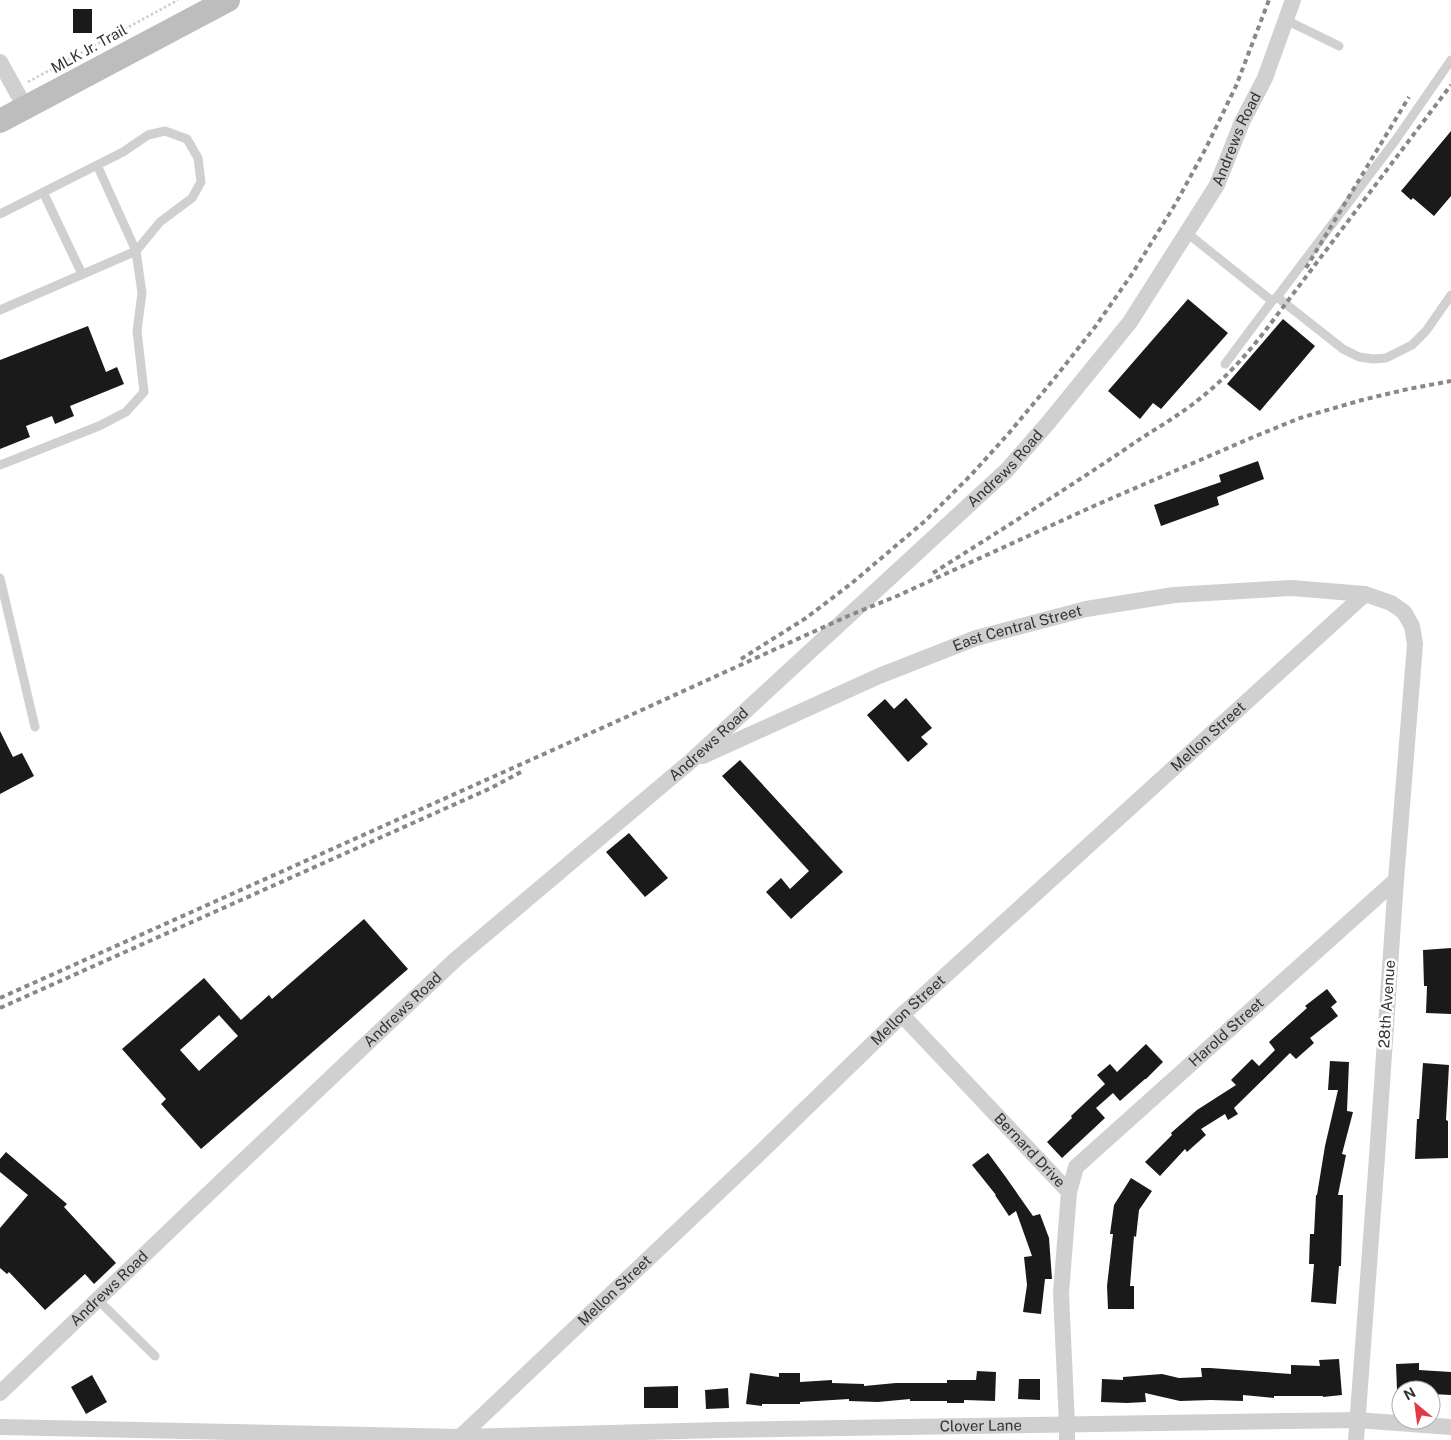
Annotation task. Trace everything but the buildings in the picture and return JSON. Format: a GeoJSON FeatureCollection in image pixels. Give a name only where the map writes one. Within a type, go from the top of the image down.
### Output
{"type":"FeatureCollection","features":[{"type":"Feature","properties":{"kind":"main road"},"geometry":{"type":"LineString","coordinates":[[0,121],[20,98],[228,0]]}},
{"type":"Feature","properties":{"kind":"street","name":"Andrews Road"},"geometry":{"type":"LineString","coordinates":[[0,1393],[456,959],[691,761],[1007,470],[1130,322],[1217,185],[1242,122],[1265,78],[1293,0]]}},
{"type":"Feature","properties":{"kind":"street"},"geometry":{"type":"LineString","coordinates":[[0,62],[20,98]]}},
{"type":"Feature","properties":{"kind":"street","name":"East Central Street"},"geometry":{"type":"LineString","coordinates":[[691,761],[879,676],[976,638],[1086,609],[1174,595],[1291,588],[1366,594]]}},
{"type":"Feature","properties":{"kind":"street","name":"28th Avenue"},"geometry":{"type":"LineString","coordinates":[[1356,1440],[1396,880],[1415,644],[1412,626],[1404,612],[1391,603],[1366,594]]}},
{"type":"Feature","properties":{"kind":"street","name":"Mellon Street"},"geometry":{"type":"LineString","coordinates":[[460,1438],[762,1152],[902,1015],[1366,594]]}},
{"type":"Feature","properties":{"kind":"street","name":"Harold Street"},"geometry":{"type":"LineString","coordinates":[[1069,1192],[1076,1168],[1396,880]]}},
{"type":"Feature","properties":{"kind":"street","name":"Bernard Drive"},"geometry":{"type":"LineString","coordinates":[[902,1015],[1069,1192],[1061,1293],[1067,1432]]}},
{"type":"Feature","properties":{"kind":"street","name":"Clover Lane"},"geometry":{"type":"LineString","coordinates":[[0,1427],[460,1438],[1067,1432],[1357,1420],[1451,1427]]}},
{"type":"Feature","properties":{"kind":"lane"},"geometry":{"type":"LineString","coordinates":[[1286,20],[1339,46]]}},
{"type":"Feature","properties":{"kind":"lane"},"geometry":{"type":"LineString","coordinates":[[1225,364],[1395,141],[1451,60]]}},
{"type":"Feature","properties":{"kind":"lane"},"geometry":{"type":"LineString","coordinates":[[0,214],[123,152],[148,135],[165,131],[187,139],[198,158],[201,182],[192,198],[160,222],[136,251],[0,310]]}},
{"type":"Feature","properties":{"kind":"lane"},"geometry":{"type":"LineString","coordinates":[[0,465],[99,426],[126,412],[144,392],[137,331],[142,293],[136,251],[97,165]]}},
{"type":"Feature","properties":{"kind":"lane"},"geometry":{"type":"LineString","coordinates":[[43,192],[82,274]]}},
{"type":"Feature","properties":{"kind":"lane"},"geometry":{"type":"LineString","coordinates":[[1187,233],[1343,349],[1358,357],[1386,358],[1412,345],[1426,331],[1451,295]]}},
{"type":"Feature","properties":{"kind":"lane"},"geometry":{"type":"LineString","coordinates":[[0,578],[35,727]]}},
{"type":"Feature","properties":{"kind":"lane"},"geometry":{"type":"LineString","coordinates":[[98,1299],[155,1356]]}},
{"type":"Feature","properties":{"kind":"path","name":"MLK Jr. Trail"},"geometry":{"type":"LineString","coordinates":[[20,98],[178,0]]}},
{"type":"Feature","properties":{"kind":"railway"},"geometry":{"type":"LineString","coordinates":[[741,659],[806,618],[852,583],[925,521],[972,474],[1054,379],[1095,327],[1132,274],[1176,203],[1206,148],[1236,86],[1269,0]]}},
{"type":"Feature","properties":{"kind":"railway"},"geometry":{"type":"LineString","coordinates":[[933,573],[1177,416],[1223,379],[1265,331],[1451,85]]}},
{"type":"Feature","properties":{"kind":"railway"},"geometry":{"type":"LineString","coordinates":[[1306,268],[1409,97]]}},
{"type":"Feature","properties":{"kind":"railway"},"geometry":{"type":"LineString","coordinates":[[0,998],[848,616],[897,596],[1096,505],[1251,438],[1300,418],[1362,400],[1451,381]]}},
{"type":"Feature","properties":{"kind":"railway"},"geometry":{"type":"LineString","coordinates":[[0,1008],[491,788],[521,772]]}}]}
